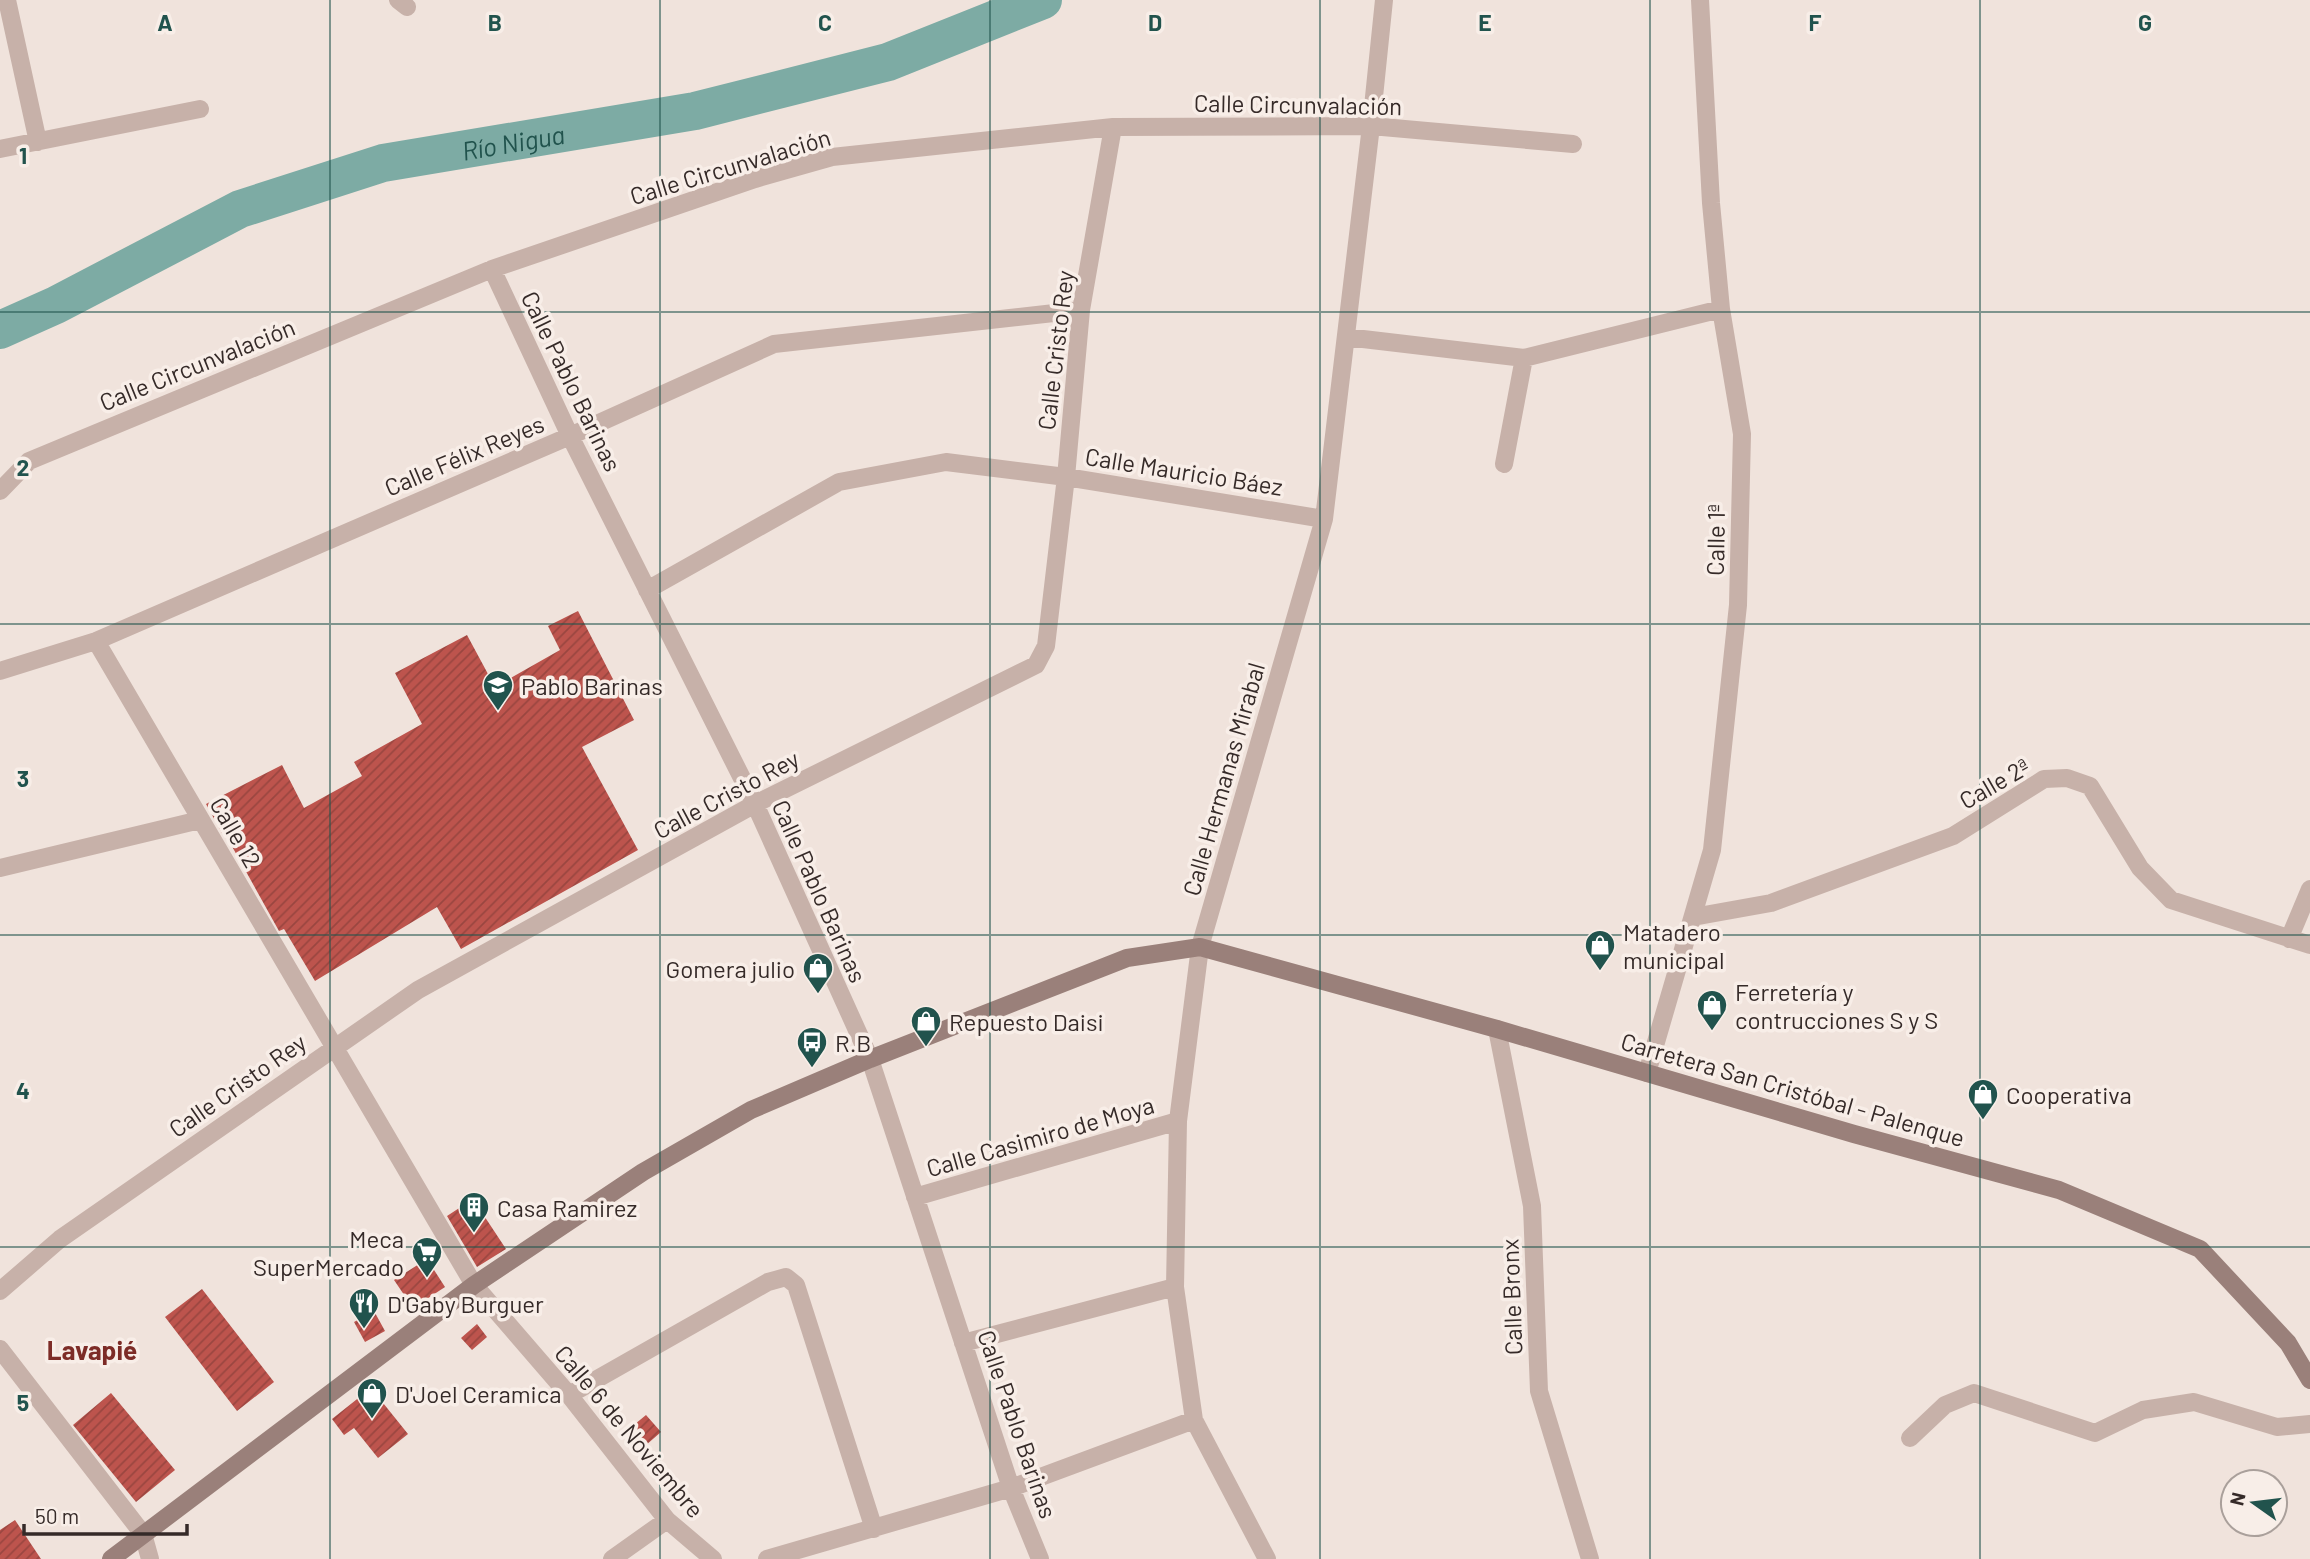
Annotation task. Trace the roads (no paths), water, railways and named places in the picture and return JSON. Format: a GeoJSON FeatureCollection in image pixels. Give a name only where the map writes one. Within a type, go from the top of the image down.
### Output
{"type":"FeatureCollection","features":[{"type":"Feature","properties":{"kind":"main road","name":"Carretera San Cristóbal - Palenque"},"geometry":{"type":"LineString","coordinates":[[1200,947],[2059,1190],[2200,1249],[2288,1343],[2310,1380]]}},
{"type":"Feature","properties":{"kind":"main road"},"geometry":{"type":"LineString","coordinates":[[111,1559],[474,1286],[643,1172],[739,1116],[870,1059],[1127,958],[1200,947]]}},
{"type":"Feature","properties":{"kind":"street","name":"Calle Hermanas Mirabal"},"geometry":{"type":"LineString","coordinates":[[1267,1559],[1194,1420],[1175,1287],[1178,1121],[1200,947],[1324,519],[1384,0]]}},
{"type":"Feature","properties":{"kind":"street","name":"Calle 1ª"},"geometry":{"type":"LineString","coordinates":[[1647,1073],[1712,849],[1738,605],[1742,434],[1721,309],[1700,0]]}},
{"type":"Feature","properties":{"kind":"street"},"geometry":{"type":"LineString","coordinates":[[8,1],[38,142]]}},
{"type":"Feature","properties":{"kind":"street"},"geometry":{"type":"LineString","coordinates":[[0,149],[200,109]]}},
{"type":"Feature","properties":{"kind":"street","name":"Calle Circunvalación"},"geometry":{"type":"LineString","coordinates":[[0,491],[29,461],[492,269],[755,179],[832,157],[1113,127],[1371,126],[1573,144]]}},
{"type":"Feature","properties":{"kind":"street","name":"Calle Cristo Rey"},"geometry":{"type":"LineString","coordinates":[[0,1291],[60,1239],[418,990],[755,804],[1036,664],[1046,646],[1066,477],[1081,310],[1113,127]]}},
{"type":"Feature","properties":{"kind":"street","name":"Calle Pablo Barinas"},"geometry":{"type":"LineString","coordinates":[[492,269],[570,436],[755,804],[870,1059],[1011,1488],[1040,1559]]}},
{"type":"Feature","properties":{"kind":"street"},"geometry":{"type":"LineString","coordinates":[[1346,337],[1524,358],[1721,309]]}},
{"type":"Feature","properties":{"kind":"street","name":"Calle Félix Reyes"},"geometry":{"type":"LineString","coordinates":[[0,671],[96,641],[570,436],[774,344],[1081,310]]}},
{"type":"Feature","properties":{"kind":"street"},"geometry":{"type":"LineString","coordinates":[[1504,464],[1524,358]]}},
{"type":"Feature","properties":{"kind":"street","name":"Calle Mauricio Báez"},"geometry":{"type":"LineString","coordinates":[[647,590],[839,482],[946,462],[1066,477],[1324,519]]}},
{"type":"Feature","properties":{"kind":"street","name":"Calle 12"},"geometry":{"type":"LineString","coordinates":[[96,641],[333,1048]]}},
{"type":"Feature","properties":{"kind":"street","name":"Calle 2ª"},"geometry":{"type":"LineString","coordinates":[[1693,917],[1772,903],[1953,836],[2044,779],[2067,778],[2090,786],[2140,868],[2171,900],[2310,945]]}},
{"type":"Feature","properties":{"kind":"street"},"geometry":{"type":"LineString","coordinates":[[0,868],[200,820]]}},
{"type":"Feature","properties":{"kind":"street"},"geometry":{"type":"LineString","coordinates":[[2289,939],[2310,889]]}},
{"type":"Feature","properties":{"kind":"street","name":"Calle Bronx"},"geometry":{"type":"LineString","coordinates":[[1497,1029],[1532,1206],[1539,1391],[1590,1559]]}},
{"type":"Feature","properties":{"kind":"street","name":"Calle 6 de Noviembre"},"geometry":{"type":"LineString","coordinates":[[333,1048],[474,1286],[569,1395],[667,1520],[713,1559]]}},
{"type":"Feature","properties":{"kind":"street","name":"Calle Casimiro de Moya"},"geometry":{"type":"LineString","coordinates":[[915,1197],[1178,1121]]}},
{"type":"Feature","properties":{"kind":"street"},"geometry":{"type":"LineString","coordinates":[[569,1395],[768,1282],[786,1277],[796,1285],[874,1529]]}},
{"type":"Feature","properties":{"kind":"street"},"geometry":{"type":"LineString","coordinates":[[963,1343],[1175,1287]]}},
{"type":"Feature","properties":{"kind":"street"},"geometry":{"type":"LineString","coordinates":[[0,1349],[143,1534],[150,1559]]}},
{"type":"Feature","properties":{"kind":"street"},"geometry":{"type":"LineString","coordinates":[[1910,1438],[1945,1405],[1974,1393],[2095,1433],[2143,1410],[2194,1402],[2277,1427],[2310,1424]]}},
{"type":"Feature","properties":{"kind":"street"},"geometry":{"type":"LineString","coordinates":[[767,1559],[1011,1488],[1194,1420]]}},
{"type":"Feature","properties":{"kind":"street"},"geometry":{"type":"LineString","coordinates":[[612,1559],[667,1520]]}},
{"type":"Feature","properties":{"kind":"waterway","name":"Río Nigua"},"geometry":{"type":"LineString","coordinates":[[0,330],[56,305],[240,209],[383,163],[695,111],[888,62],[1043,0]]}},
{"type":"Feature","properties":{"kind":"place","name":"Pablo Barinas"},"geometry":{"type":"Point","coordinates":[498,712]}},
{"type":"Feature","properties":{"kind":"place","name":"Matadero municipal"},"geometry":{"type":"Point","coordinates":[1600,972]}},
{"type":"Feature","properties":{"kind":"place","name":"Gomera julio"},"geometry":{"type":"Point","coordinates":[818,995]}},
{"type":"Feature","properties":{"kind":"place","name":"Ferretería y contrucciones S y S"},"geometry":{"type":"Point","coordinates":[1712,1032]}},
{"type":"Feature","properties":{"kind":"place","name":"Repuesto Daisi"},"geometry":{"type":"Point","coordinates":[926,1048]}},
{"type":"Feature","properties":{"kind":"place","name":"R.B"},"geometry":{"type":"Point","coordinates":[812,1069]}},
{"type":"Feature","properties":{"kind":"place","name":"Cooperativa"},"geometry":{"type":"Point","coordinates":[1983,1121]}},
{"type":"Feature","properties":{"kind":"place","name":"Casa Ramirez"},"geometry":{"type":"Point","coordinates":[474,1234]}},
{"type":"Feature","properties":{"kind":"place","name":"Meca SuperMercado"},"geometry":{"type":"Point","coordinates":[427,1279]}},
{"type":"Feature","properties":{"kind":"place","name":"D'Gaby Burguer"},"geometry":{"type":"Point","coordinates":[364,1330]}},
{"type":"Feature","properties":{"kind":"place","name":"D'Joel Ceramica"},"geometry":{"type":"Point","coordinates":[372,1420]}},
{"type":"Feature","properties":{"kind":"district","name":"Lavapié"},"geometry":{"type":"Point","coordinates":[92,1349]}}]}
